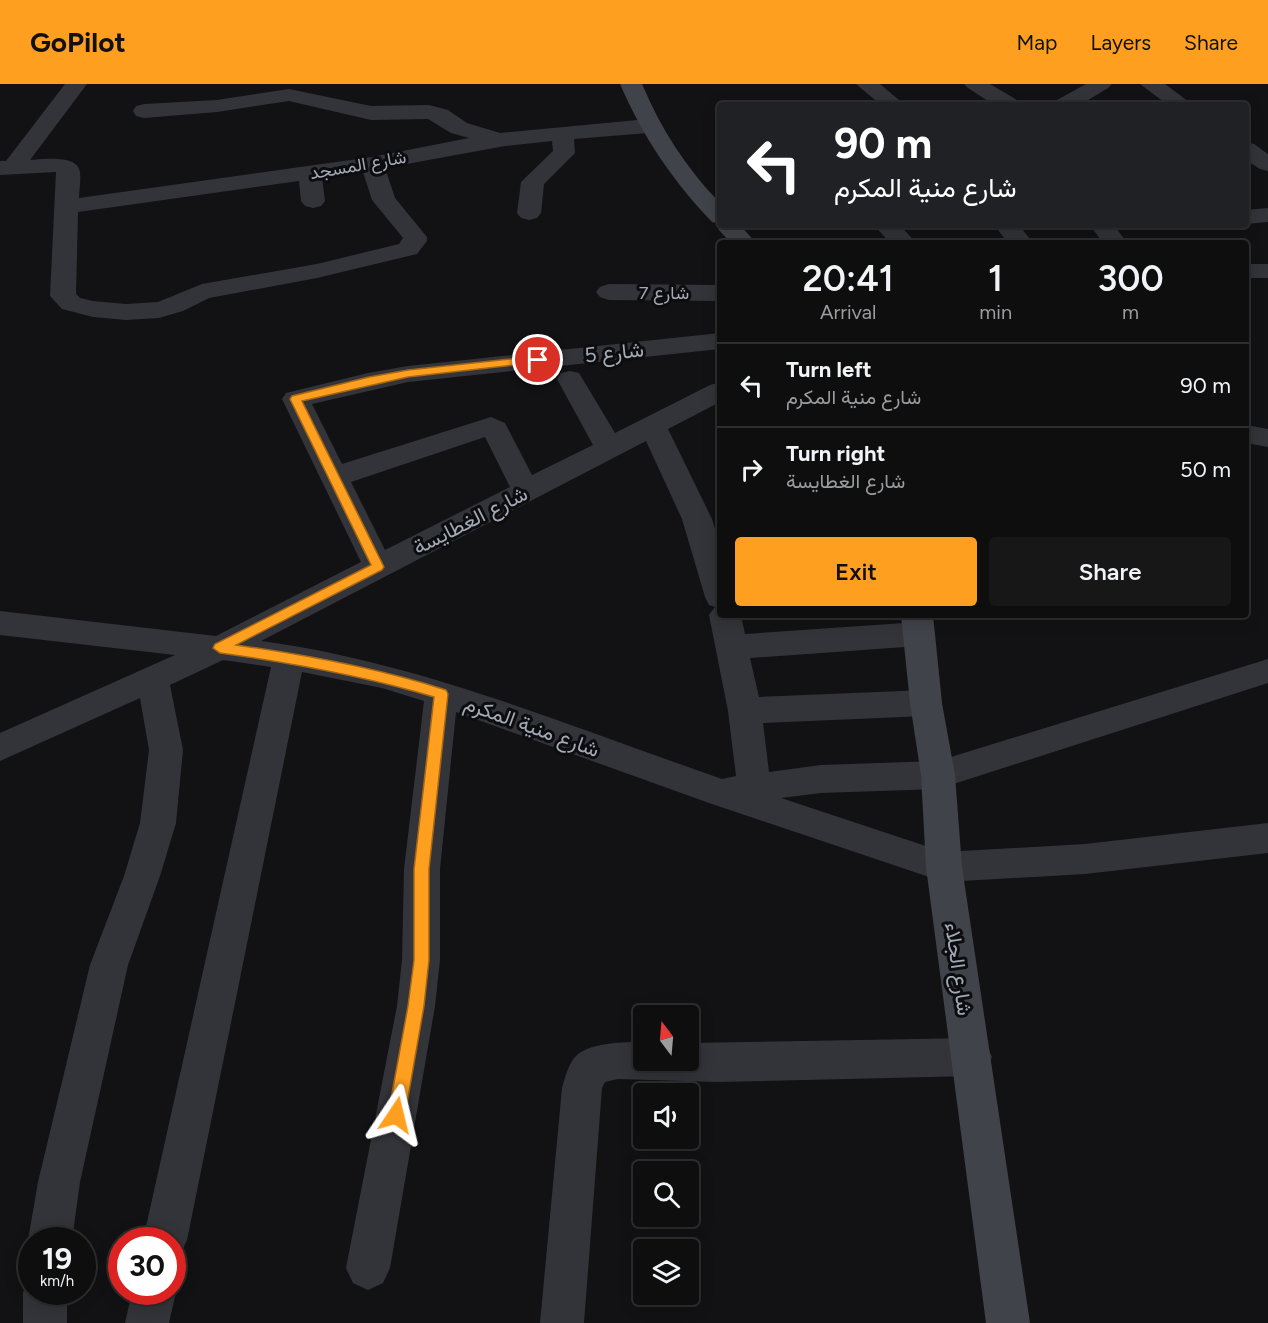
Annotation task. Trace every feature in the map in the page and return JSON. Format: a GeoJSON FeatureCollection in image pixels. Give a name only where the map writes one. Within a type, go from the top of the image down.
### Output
{"type":"FeatureCollection","features":[{"type":"Feature","properties":{"kind":"street"},"geometry":{"type":"LineString","coordinates":[[7,168],[76,84]]}},
{"type":"Feature","properties":{"kind":"street"},"geometry":{"type":"LineString","coordinates":[[631,84],[648,126],[679,173],[717,211]]}},
{"type":"Feature","properties":{"kind":"street"},"geometry":{"type":"LineString","coordinates":[[867,84],[890,102]]}},
{"type":"Feature","properties":{"kind":"street"},"geometry":{"type":"LineString","coordinates":[[975,84],[1005,102]]}},
{"type":"Feature","properties":{"kind":"street"},"geometry":{"type":"LineString","coordinates":[[1070,102],[1101,84]]}},
{"type":"Feature","properties":{"kind":"street"},"geometry":{"type":"LineString","coordinates":[[1151,84],[1178,102]]}},
{"type":"Feature","properties":{"kind":"street"},"geometry":{"type":"LineString","coordinates":[[144,111],[217,106],[289,95],[370,113],[429,112],[470,132],[505,139]]}},
{"type":"Feature","properties":{"kind":"street","name":"شارع المسجد"},"geometry":{"type":"LineString","coordinates":[[67,207],[372,164],[431,151],[505,139],[648,126]]}},
{"type":"Feature","properties":{"kind":"street"},"geometry":{"type":"LineString","coordinates":[[529,213],[533,182],[564,153],[563,133]]}},
{"type":"Feature","properties":{"kind":"street"},"geometry":{"type":"LineString","coordinates":[[1249,153],[1264,173]]}},
{"type":"Feature","properties":{"kind":"street"},"geometry":{"type":"LineString","coordinates":[[7,168],[58,165],[68,169],[61,292],[66,301],[79,306],[109,311],[159,310],[174,306],[201,292],[308,273],[408,249],[415,241],[415,237],[384,200],[372,164]]}},
{"type":"Feature","properties":{"kind":"street"},"geometry":{"type":"LineString","coordinates":[[310,173],[313,201]]}},
{"type":"Feature","properties":{"kind":"street"},"geometry":{"type":"LineString","coordinates":[[1249,217],[1268,215]]}},
{"type":"Feature","properties":{"kind":"street"},"geometry":{"type":"LineString","coordinates":[[732,228],[742,240]]}},
{"type":"Feature","properties":{"kind":"street"},"geometry":{"type":"LineString","coordinates":[[889,228],[901,240]]}},
{"type":"Feature","properties":{"kind":"street"},"geometry":{"type":"LineString","coordinates":[[1008,228],[1018,240]]}},
{"type":"Feature","properties":{"kind":"street"},"geometry":{"type":"LineString","coordinates":[[1249,271],[1268,271]]}},
{"type":"Feature","properties":{"kind":"street","name":"شارع 7"},"geometry":{"type":"LineString","coordinates":[[609,292],[717,293]]}},
{"type":"Feature","properties":{"kind":"street","name":"شارع 5"},"geometry":{"type":"LineString","coordinates":[[334,477],[296,399],[408,374],[717,341]]}},
{"type":"Feature","properties":{"kind":"street"},"geometry":{"type":"LineString","coordinates":[[570,379],[609,448]]}},
{"type":"Feature","properties":{"kind":"street","name":"شارع الغطايسة"},"geometry":{"type":"LineString","coordinates":[[0,748],[220,648],[717,393]]}},
{"type":"Feature","properties":{"kind":"street"},"geometry":{"type":"LineString","coordinates":[[378,567],[334,477],[491,426],[495,429],[526,491]]}},
{"type":"Feature","properties":{"kind":"street"},"geometry":{"type":"LineString","coordinates":[[653,426],[709,517],[717,575]]}},
{"type":"Feature","properties":{"kind":"street"},"geometry":{"type":"LineString","coordinates":[[1249,435],[1268,438]]}},
{"type":"Feature","properties":{"kind":"street"},"geometry":{"type":"LineString","coordinates":[[726,618],[745,711],[754,787]]}},
{"type":"Feature","properties":{"kind":"street","name":"شارع منية المكرم"},"geometry":{"type":"LineString","coordinates":[[0,623],[289,657],[382,676],[441,694],[721,793],[944,867]]}},
{"type":"Feature","properties":{"kind":"street"},"geometry":{"type":"LineString","coordinates":[[732,647],[918,625]]}},
{"type":"Feature","properties":{"kind":"street","name":"شارع الجلاء"},"geometry":{"type":"LineString","coordinates":[[918,625],[926,703],[938,775],[944,867],[1008,1323]]}},
{"type":"Feature","properties":{"kind":"street"},"geometry":{"type":"LineString","coordinates":[[168,1227],[226,963],[289,657]]}},
{"type":"Feature","properties":{"kind":"street"},"geometry":{"type":"LineString","coordinates":[[52,1227],[59,1182],[109,964],[142,876],[158,823],[166,750],[153,679]]}},
{"type":"Feature","properties":{"kind":"street"},"geometry":{"type":"LineString","coordinates":[[721,793],[821,778],[938,775],[1264,679]]}},
{"type":"Feature","properties":{"kind":"street"},"geometry":{"type":"LineString","coordinates":[[368,1268],[416,1006],[421,960],[422,869],[441,694]]}},
{"type":"Feature","properties":{"kind":"street"},"geometry":{"type":"LineString","coordinates":[[745,711],[926,703]]}},
{"type":"Feature","properties":{"kind":"street"},"geometry":{"type":"LineString","coordinates":[[944,867],[1085,859],[1268,838]]}},
{"type":"Feature","properties":{"kind":"street"},"geometry":{"type":"LineString","coordinates":[[562,1323],[582,1088],[587,1073],[593,1068],[618,1060],[717,1063],[972,1057]]}},
{"type":"Feature","properties":{"kind":"street"},"geometry":{"type":"LineString","coordinates":[[45,1305],[45,1323]]}},
{"type":"Feature","properties":{"kind":"street"},"geometry":{"type":"LineString","coordinates":[[147,1323],[151,1305]]}},
{"type":"Feature","properties":{"kind":"route"},"geometry":{"type":"LineString","coordinates":[[396,1115],[416,1006],[421,960],[422,869],[441,694],[382,676],[289,657],[220,648],[378,567],[296,399],[408,374],[538,360]]}}]}
